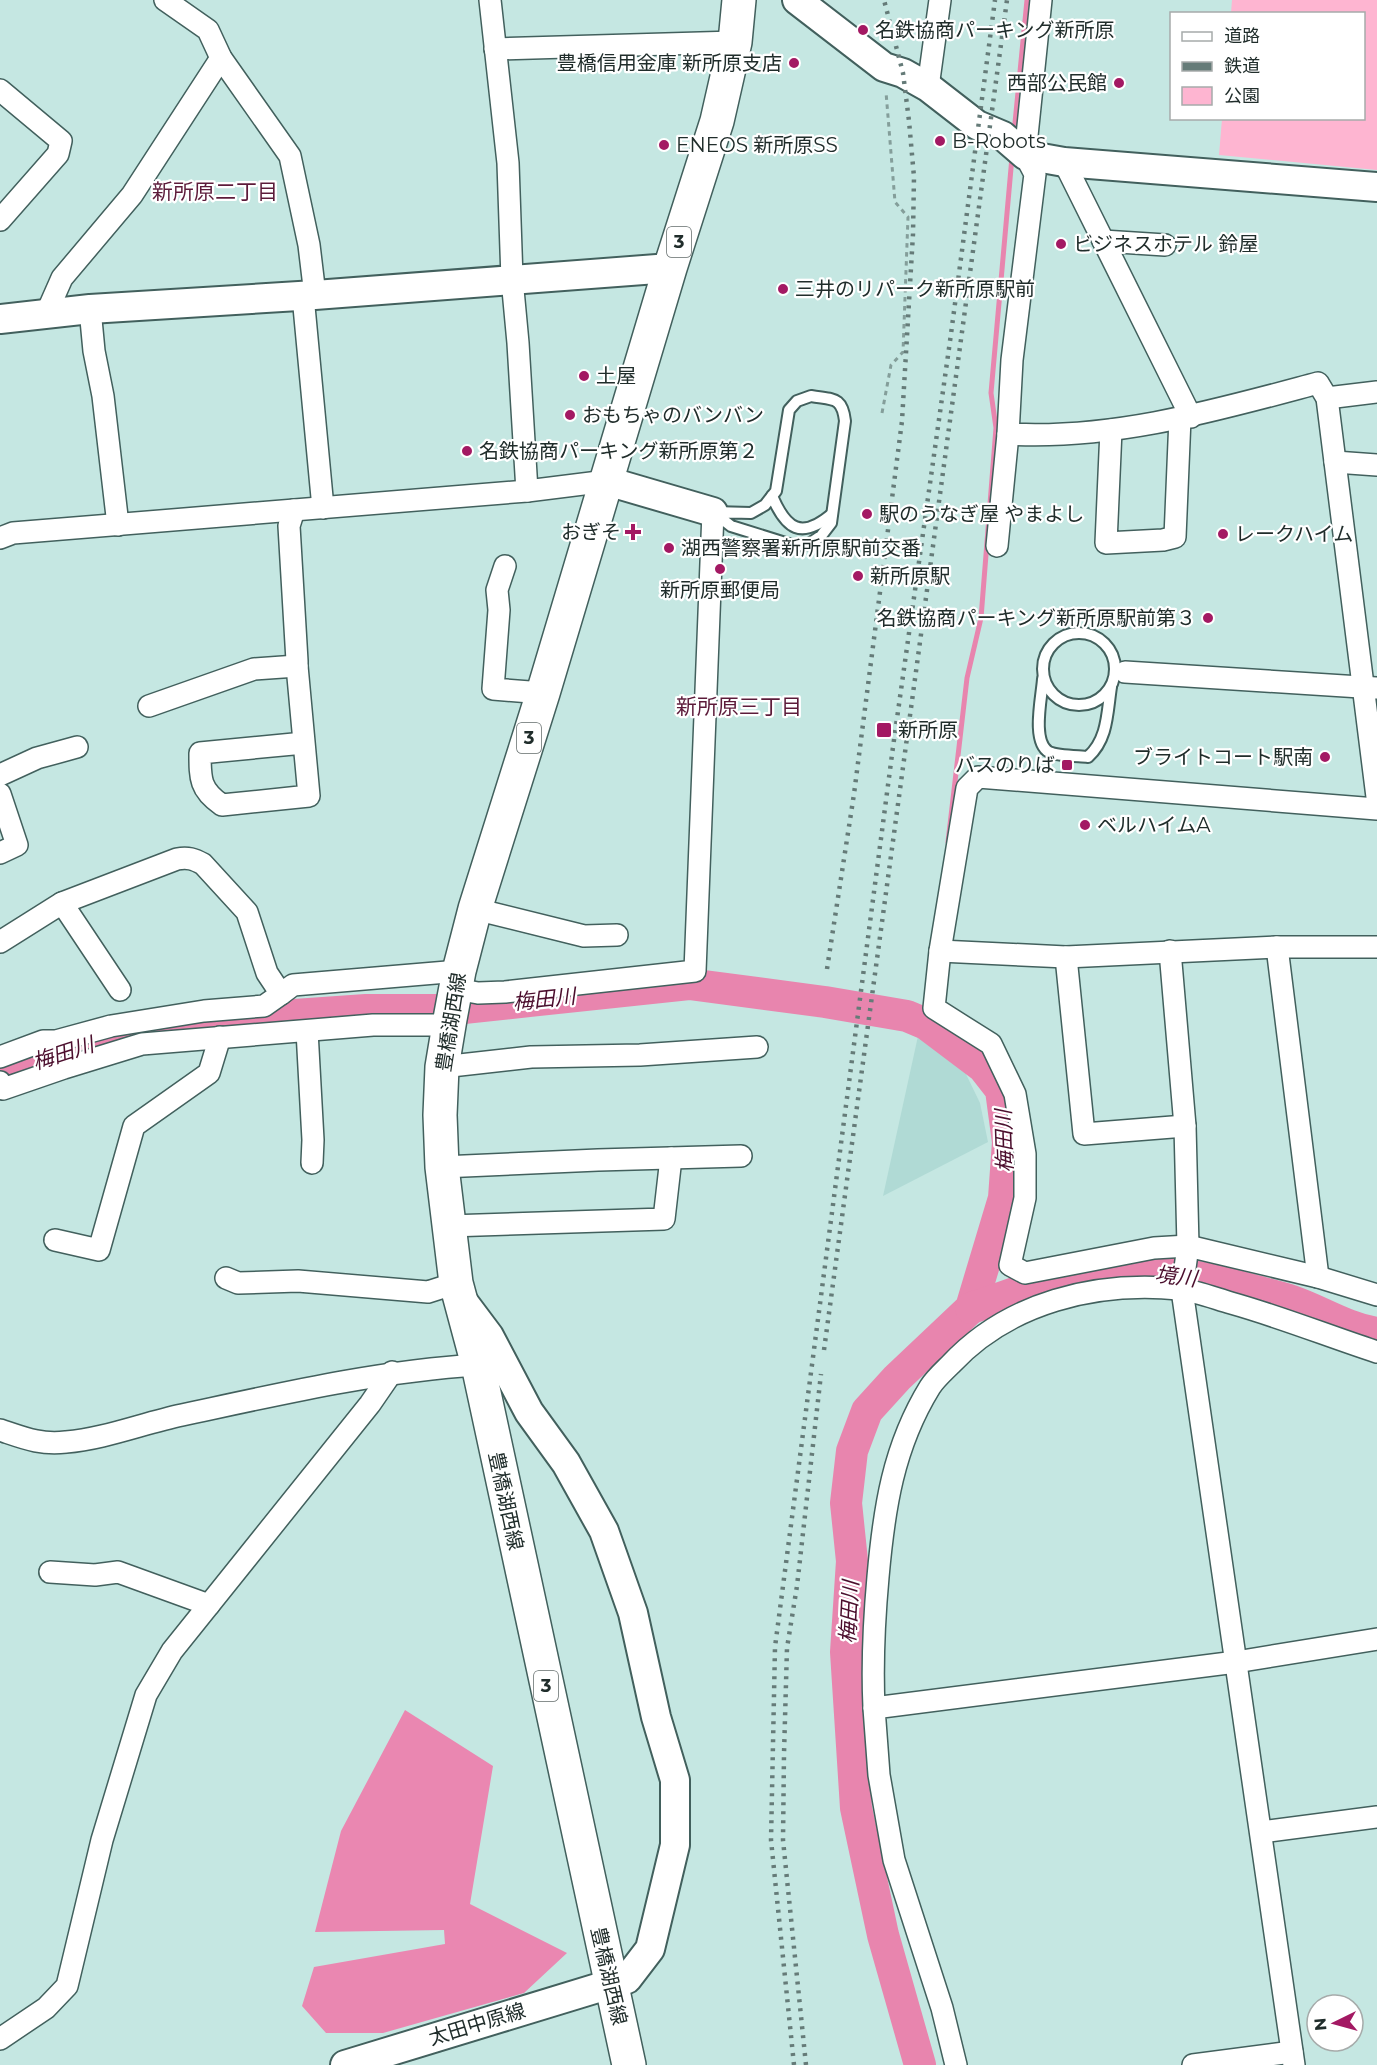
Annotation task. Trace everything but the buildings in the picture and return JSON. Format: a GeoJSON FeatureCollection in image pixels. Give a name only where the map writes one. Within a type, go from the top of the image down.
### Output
{"type":"FeatureCollection","features":[{"type":"Feature","properties":{"kind":"main road","name":"豊橋湖西線"},"geometry":{"type":"LineString","coordinates":[[629,2065],[478,1365],[458,1289],[442,1167],[440,1115],[442,1066],[454,1000],[476,909],[670,268],[717,121],[735,42],[739,0]]}},
{"type":"Feature","properties":{"kind":"street"},"geometry":{"type":"LineString","coordinates":[[165,0],[208,30],[221,58],[290,156],[309,245],[309,295],[323,508]]}},
{"type":"Feature","properties":{"kind":"street"},"geometry":{"type":"LineString","coordinates":[[490,0],[508,163],[512,279],[527,491]]}},
{"type":"Feature","properties":{"kind":"street"},"geometry":{"type":"LineString","coordinates":[[797,0],[884,67],[903,73],[928,87],[978,125],[1018,149],[1064,162],[1377,187]]}},
{"type":"Feature","properties":{"kind":"street"},"geometry":{"type":"LineString","coordinates":[[928,87],[940,0]]}},
{"type":"Feature","properties":{"kind":"street"},"geometry":{"type":"LineString","coordinates":[[997,546],[1008,435],[1012,360],[1035,174],[1018,149],[1041,0]]}},
{"type":"Feature","properties":{"kind":"street"},"geometry":{"type":"LineString","coordinates":[[495,49],[735,42]]}},
{"type":"Feature","properties":{"kind":"street"},"geometry":{"type":"LineString","coordinates":[[47,312],[62,278],[132,195],[221,58]]}},
{"type":"Feature","properties":{"kind":"street"},"geometry":{"type":"LineString","coordinates":[[0,90],[61,141],[58,154],[0,220]]}},
{"type":"Feature","properties":{"kind":"street"},"geometry":{"type":"LineString","coordinates":[[1064,162],[1185,418],[1175,537],[1163,540],[1106,543],[1111,430]]}},
{"type":"Feature","properties":{"kind":"street"},"geometry":{"type":"LineString","coordinates":[[1103,241],[1165,245]]}},
{"type":"Feature","properties":{"kind":"street"},"geometry":{"type":"LineString","coordinates":[[0,319],[47,312],[670,268]]}},
{"type":"Feature","properties":{"kind":"street"},"geometry":{"type":"LineString","coordinates":[[90,309],[118,525]]}},
{"type":"Feature","properties":{"kind":"street"},"geometry":{"type":"LineString","coordinates":[[1008,435],[1111,430],[1185,418],[1318,384],[1328,398],[1335,462],[1370,688],[1377,797]]}},
{"type":"Feature","properties":{"kind":"street"},"geometry":{"type":"LineString","coordinates":[[1328,398],[1377,392]]}},
{"type":"Feature","properties":{"kind":"street"},"geometry":{"type":"LineString","coordinates":[[1335,462],[1377,465]]}},
{"type":"Feature","properties":{"kind":"street"},"geometry":{"type":"LineString","coordinates":[[0,537],[13,533],[527,491],[607,481],[713,512],[695,971],[478,993],[373,1025],[142,1044],[1,1085]]}},
{"type":"Feature","properties":{"kind":"street"},"geometry":{"type":"LineString","coordinates":[[294,510],[289,526],[297,666],[309,796],[222,805],[209,796],[202,784],[200,753],[304,743]]}},
{"type":"Feature","properties":{"kind":"street"},"geometry":{"type":"LineString","coordinates":[[505,566],[497,590],[499,610],[493,689],[543,693]]}},
{"type":"Feature","properties":{"kind":"street"},"geometry":{"type":"LineString","coordinates":[[149,706],[254,669],[297,666]]}},
{"type":"Feature","properties":{"kind":"street"},"geometry":{"type":"LineString","coordinates":[[1116,676],[1370,688]]}},
{"type":"Feature","properties":{"kind":"street"},"geometry":{"type":"LineString","coordinates":[[0,775],[37,758],[77,747]]}},
{"type":"Feature","properties":{"kind":"street"},"geometry":{"type":"LineString","coordinates":[[1377,809],[978,777],[968,788],[940,951],[934,1008],[991,1044],[1015,1094],[1024,1154],[1025,1198],[1010,1265],[1024,1273],[1154,1248],[1188,1246],[1318,1277],[1377,1295]]}},
{"type":"Feature","properties":{"kind":"street"},"geometry":{"type":"LineString","coordinates":[[0,794],[17,844],[0,853]]}},
{"type":"Feature","properties":{"kind":"street"},"geometry":{"type":"LineString","coordinates":[[0,942],[62,903],[186,857],[203,864],[247,912],[267,973],[281,994]]}},
{"type":"Feature","properties":{"kind":"street"},"geometry":{"type":"LineString","coordinates":[[62,903],[120,990]]}},
{"type":"Feature","properties":{"kind":"street"},"geometry":{"type":"LineString","coordinates":[[476,909],[584,936],[617,934]]}},
{"type":"Feature","properties":{"kind":"street"},"geometry":{"type":"LineString","coordinates":[[940,951],[1066,957],[1277,947],[1377,947]]}},
{"type":"Feature","properties":{"kind":"street"},"geometry":{"type":"LineString","coordinates":[[1277,947],[1318,1277]]}},
{"type":"Feature","properties":{"kind":"street"},"geometry":{"type":"LineString","coordinates":[[1170,951],[1185,1126],[1188,1246],[1182,1290],[1293,2059],[1194,2065]]}},
{"type":"Feature","properties":{"kind":"street"},"geometry":{"type":"LineString","coordinates":[[1066,957],[1084,1134],[1185,1126]]}},
{"type":"Feature","properties":{"kind":"street"},"geometry":{"type":"LineString","coordinates":[[0,1057],[43,1041],[56,1041],[111,1026],[193,1012],[264,1006],[292,985],[454,1000]]}},
{"type":"Feature","properties":{"kind":"street"},"geometry":{"type":"LineString","coordinates":[[307,1031],[313,1140],[312,1162]]}},
{"type":"Feature","properties":{"kind":"street"},"geometry":{"type":"LineString","coordinates":[[55,1240],[99,1250],[134,1126],[209,1073],[220,1037]]}},
{"type":"Feature","properties":{"kind":"street"},"geometry":{"type":"LineString","coordinates":[[442,1066],[531,1057],[640,1055],[757,1047]]}},
{"type":"Feature","properties":{"kind":"street"},"geometry":{"type":"LineString","coordinates":[[442,1167],[741,1156]]}},
{"type":"Feature","properties":{"kind":"street"},"geometry":{"type":"LineString","coordinates":[[449,1226],[664,1219],[670,1158]]}},
{"type":"Feature","properties":{"kind":"street"},"geometry":{"type":"LineString","coordinates":[[226,1278],[238,1284],[298,1281],[428,1292],[458,1289]]}},
{"type":"Feature","properties":{"kind":"street"},"geometry":{"type":"LineString","coordinates":[[956,2065],[942,2008],[894,1860],[879,1774],[872,1671],[875,1604],[890,1480],[909,1425],[931,1385],[964,1349],[1000,1323],[1042,1303],[1115,1287],[1182,1290],[1300,1324],[1335,1339],[1377,1352]]}},
{"type":"Feature","properties":{"kind":"street","name":"太田中原線"},"geometry":{"type":"LineString","coordinates":[[345,2065],[627,1979],[650,1949],[675,1845],[675,1780],[656,1717],[633,1613],[604,1531],[566,1464],[529,1412],[489,1336],[458,1289]]}},
{"type":"Feature","properties":{"kind":"street"},"geometry":{"type":"LineString","coordinates":[[0,1430],[34,1442],[67,1442],[180,1415],[392,1372],[478,1365]]}},
{"type":"Feature","properties":{"kind":"street"},"geometry":{"type":"LineString","coordinates":[[0,2039],[46,2008],[67,1986],[102,1840],[146,1695],[172,1651],[370,1404],[392,1372]]}},
{"type":"Feature","properties":{"kind":"street"},"geometry":{"type":"LineString","coordinates":[[50,1572],[95,1575],[118,1572],[209,1605]]}},
{"type":"Feature","properties":{"kind":"street"},"geometry":{"type":"LineString","coordinates":[[874,1708],[1236,1662],[1377,1640]]}},
{"type":"Feature","properties":{"kind":"street"},"geometry":{"type":"LineString","coordinates":[[1261,1832],[1377,1817]]}},
{"type":"Feature","properties":{"kind":"lane"},"geometry":{"type":"LineString","coordinates":[[811,396],[836,400],[843,407],[845,421],[831,523],[821,536],[809,544],[795,546],[731,526],[713,512],[751,513],[765,505],[776,491],[789,410],[797,402],[811,396]]}},
{"type":"Feature","properties":{"kind":"lane"},"geometry":{"type":"LineString","coordinates":[[772,496],[781,516],[789,525],[804,528],[819,525],[832,514]]}},
{"type":"Feature","properties":{"kind":"lane"},"geometry":{"type":"LineString","coordinates":[[1084,632],[1105,643],[1112,652],[1116,676],[1103,736],[1098,748],[1088,757],[1050,752],[1042,745],[1039,732],[1043,678],[1046,654],[1052,644],[1061,637],[1084,632]]}},
{"type":"Feature","properties":{"kind":"lane"},"geometry":{"type":"LineString","coordinates":[[1043,678],[1048,689],[1057,698],[1074,705],[1093,703],[1103,697],[1116,676]]}},
{"type":"Feature","properties":{"kind":"path"},"geometry":{"type":"LineString","coordinates":[[882,413],[891,366],[903,352],[908,218],[895,202],[884,67]]}},
{"type":"Feature","properties":{"kind":"shaded area"},"geometry":{"type":"Polygon","coordinates":[[[918,1036],[958,1061],[964,1070],[980,1103],[988,1142],[883,1196],[918,1036]]]}},
{"type":"Feature","properties":{"kind":"shaded area"},"geometry":{"type":"Polygon","coordinates":[[[405,1710],[493,1766],[470,1904],[567,1953],[524,1993],[383,2033],[326,2033],[302,2006],[314,1967],[445,1944],[444,1930],[315,1932],[341,1831],[405,1710]]]}},
{"type":"Feature","properties":{"kind":"green space"},"geometry":{"type":"Polygon","coordinates":[[[1232,0],[1377,0],[1377,170],[1219,155],[1222,120],[1365,120],[1365,12],[1231,12],[1232,0]]]}},
{"type":"Feature","properties":{"kind":"waterway"},"geometry":{"type":"LineString","coordinates":[[1014,133],[1027,0]]}},
{"type":"Feature","properties":{"kind":"waterway"},"geometry":{"type":"LineString","coordinates":[[948,842],[967,678],[981,618],[996,428],[991,393],[1012,157]]}},
{"type":"Feature","properties":{"kind":"waterway","name":"梅田川"},"geometry":{"type":"LineString","coordinates":[[0,1073],[123,1033],[181,1023],[366,1010],[445,1010],[689,984],[825,1002],[907,1016],[926,1024],[983,1067],[1001,1090],[1008,1142],[1004,1198],[971,1308],[897,1378],[867,1411],[852,1451],[846,1503],[852,1561],[846,1652],[856,1808],[883,1935],[920,2065]]}},
{"type":"Feature","properties":{"kind":"waterway"},"geometry":{"type":"LineString","coordinates":[[926,1024],[928,1009]]}},
{"type":"Feature","properties":{"kind":"waterway","name":"境川"},"geometry":{"type":"LineString","coordinates":[[971,1308],[1070,1277],[1106,1271],[1147,1270],[1207,1279],[1287,1299],[1355,1327],[1377,1333]]}},
{"type":"Feature","properties":{"kind":"railway"},"geometry":{"type":"LineString","coordinates":[[827,969],[854,794],[902,421],[913,234],[914,177],[903,73],[884,0]]}},
{"type":"Feature","properties":{"kind":"railway"},"geometry":{"type":"LineString","coordinates":[[794,2065],[771,1840],[775,1647],[893,747],[995,0]]}},
{"type":"Feature","properties":{"kind":"railway"},"geometry":{"type":"LineString","coordinates":[[824,1350],[1007,0]]}},
{"type":"Feature","properties":{"kind":"railway"},"geometry":{"type":"LineString","coordinates":[[806,2065],[783,1840],[784,1754],[787,1648],[797,1586],[821,1374]]}},
{"type":"Feature","properties":{"kind":"place","name":"名鉄協商パーキング新所原"},"geometry":{"type":"Point","coordinates":[863,30]}},
{"type":"Feature","properties":{"kind":"place","name":"豊橋信用金庫 新所原支店"},"geometry":{"type":"Point","coordinates":[794,63]}},
{"type":"Feature","properties":{"kind":"place","name":"西部公民館"},"geometry":{"type":"Point","coordinates":[1119,83]}},
{"type":"Feature","properties":{"kind":"place","name":"B-Robots"},"geometry":{"type":"Point","coordinates":[940,141]}},
{"type":"Feature","properties":{"kind":"place","name":"ENEOS 新所原SS"},"geometry":{"type":"Point","coordinates":[664,145]}},
{"type":"Feature","properties":{"kind":"place","name":"ビジネスホテル 鈴屋"},"geometry":{"type":"Point","coordinates":[1061,244]}},
{"type":"Feature","properties":{"kind":"place","name":"三井のリパーク新所原駅前"},"geometry":{"type":"Point","coordinates":[783,289]}},
{"type":"Feature","properties":{"kind":"place","name":"土屋"},"geometry":{"type":"Point","coordinates":[584,376]}},
{"type":"Feature","properties":{"kind":"place","name":"おもちゃのバンバン"},"geometry":{"type":"Point","coordinates":[570,415]}},
{"type":"Feature","properties":{"kind":"place","name":"名鉄協商パーキング新所原第２"},"geometry":{"type":"Point","coordinates":[467,451]}},
{"type":"Feature","properties":{"kind":"place","name":"駅のうなぎ屋 やまよし"},"geometry":{"type":"Point","coordinates":[867,514]}},
{"type":"Feature","properties":{"kind":"place","name":"おぎそ"},"geometry":{"type":"Point","coordinates":[633,532]}},
{"type":"Feature","properties":{"kind":"place","name":"レークハイム"},"geometry":{"type":"Point","coordinates":[1223,534]}},
{"type":"Feature","properties":{"kind":"place","name":"湖西警察署新所原駅前交番"},"geometry":{"type":"Point","coordinates":[669,548]}},
{"type":"Feature","properties":{"kind":"place","name":"新所原郵便局"},"geometry":{"type":"Point","coordinates":[720,569]}},
{"type":"Feature","properties":{"kind":"place","name":"新所原駅"},"geometry":{"type":"Point","coordinates":[858,576]}},
{"type":"Feature","properties":{"kind":"place","name":"名鉄協商パーキング新所原駅前第３"},"geometry":{"type":"Point","coordinates":[1208,618]}},
{"type":"Feature","properties":{"kind":"place","name":"新所原"},"geometry":{"type":"Point","coordinates":[884,730]}},
{"type":"Feature","properties":{"kind":"place","name":"ブライトコート駅南"},"geometry":{"type":"Point","coordinates":[1325,757]}},
{"type":"Feature","properties":{"kind":"place","name":"バスのりば"},"geometry":{"type":"Point","coordinates":[1067,765]}},
{"type":"Feature","properties":{"kind":"place","name":"ベルハイムA"},"geometry":{"type":"Point","coordinates":[1085,825]}},
{"type":"Feature","properties":{"kind":"district","name":"新所原二丁目"},"geometry":{"type":"Point","coordinates":[215,191]}},
{"type":"Feature","properties":{"kind":"district","name":"新所原三丁目"},"geometry":{"type":"Point","coordinates":[739,706]}}]}
